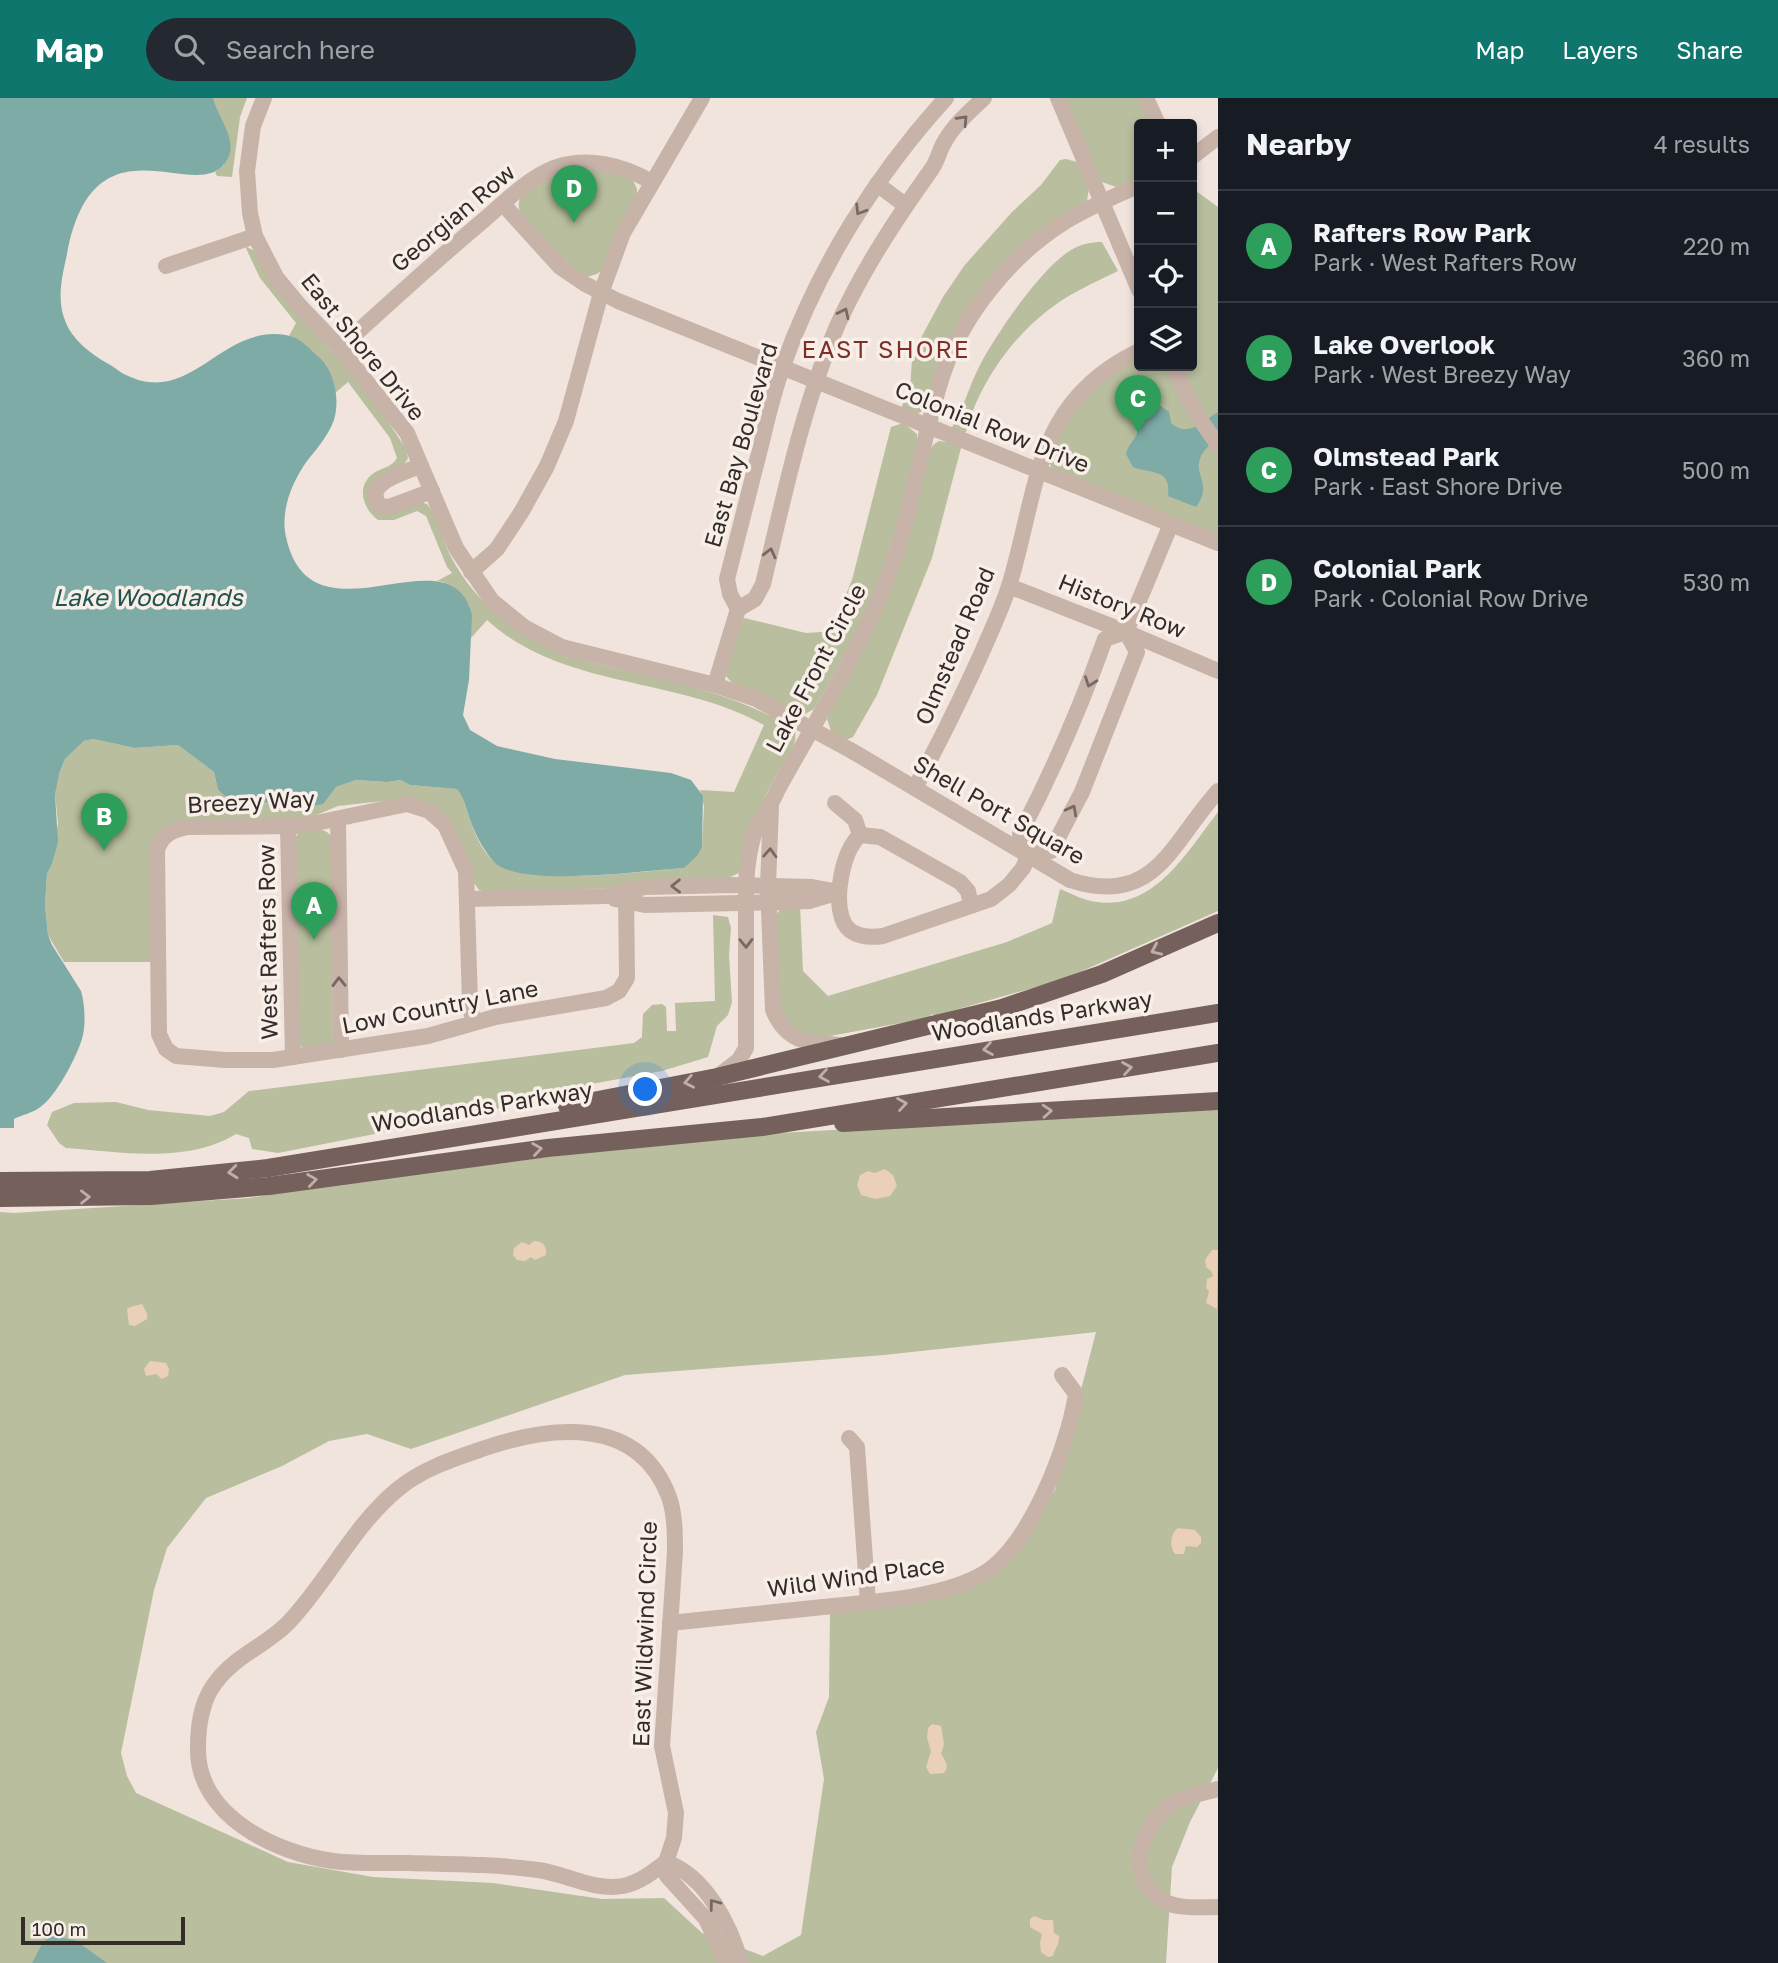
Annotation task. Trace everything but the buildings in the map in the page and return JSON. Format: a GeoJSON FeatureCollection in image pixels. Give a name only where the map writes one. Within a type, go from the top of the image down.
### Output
{"type":"FeatureCollection","features":[{"type":"Feature","properties":{"kind":"main road"},"geometry":{"type":"LineString","coordinates":[[373,1150],[404,1139],[717,1077],[840,1045],[1002,1008],[1102,974],[1218,923]]}},
{"type":"Feature","properties":{"kind":"main road","name":"Woodlands Parkway"},"geometry":{"type":"LineString","coordinates":[[12,1193],[268,1168],[1218,1013]]}},
{"type":"Feature","properties":{"kind":"main road","name":"Woodlands Parkway"},"geometry":{"type":"LineString","coordinates":[[0,1181],[12,1193],[151,1196],[269,1186],[548,1148],[762,1127],[1218,1053]]}},
{"type":"Feature","properties":{"kind":"main road"},"geometry":{"type":"LineString","coordinates":[[762,1127],[906,1121],[1218,1101]]}},
{"type":"Feature","properties":{"kind":"street","name":"East Shore Drive"},"geometry":{"type":"LineString","coordinates":[[264,98],[253,126],[247,171],[250,214],[256,236],[276,276],[340,348],[407,433],[456,548],[492,601],[524,627],[562,647],[715,685],[756,699],[811,730]]}},
{"type":"Feature","properties":{"kind":"street"},"geometry":{"type":"LineString","coordinates":[[471,572],[497,548],[547,466],[566,421],[601,293],[623,233],[702,98]]}},
{"type":"Feature","properties":{"kind":"street","name":"East Bay Boulevard"},"geometry":{"type":"LineString","coordinates":[[738,609],[730,594],[727,579],[782,367],[834,255],[877,184],[912,137],[946,98]]}},
{"type":"Feature","properties":{"kind":"street"},"geometry":{"type":"LineString","coordinates":[[715,685],[738,609],[755,598],[763,584],[793,460],[817,381],[839,322],[875,252],[934,166],[946,139],[984,98]]}},
{"type":"Feature","properties":{"kind":"street"},"geometry":{"type":"LineString","coordinates":[[1058,98],[1134,278]]}},
{"type":"Feature","properties":{"kind":"street"},"geometry":{"type":"LineString","coordinates":[[1146,98],[1156,119]]}},
{"type":"Feature","properties":{"kind":"street"},"geometry":{"type":"LineString","coordinates":[[1197,153],[1218,137]]}},
{"type":"Feature","properties":{"kind":"street","name":"Georgian Row"},"geometry":{"type":"LineString","coordinates":[[340,348],[434,261],[527,182],[555,168],[584,163],[608,164],[652,182]]}},
{"type":"Feature","properties":{"kind":"street"},"geometry":{"type":"LineString","coordinates":[[877,184],[905,205]]}},
{"type":"Feature","properties":{"kind":"street","name":"Lake Front Circle"},"geometry":{"type":"LineString","coordinates":[[717,1077],[739,1060],[746,1048],[745,902],[747,866],[757,827],[771,807],[778,789],[842,676],[878,604],[903,532],[944,372],[960,337],[983,300],[1012,265],[1038,241],[1064,222],[1134,188]]}},
{"type":"Feature","properties":{"kind":"street","name":"Colonial Row Drive"},"geometry":{"type":"LineString","coordinates":[[503,204],[560,267],[601,293],[1218,543]]}},
{"type":"Feature","properties":{"kind":"street"},"geometry":{"type":"LineString","coordinates":[[166,266],[256,236]]}},
{"type":"Feature","properties":{"kind":"street","name":"Olmstead Road"},"geometry":{"type":"LineString","coordinates":[[915,788],[954,714],[1009,586],[1055,425],[1075,397],[1101,374],[1134,354]]}},
{"type":"Feature","properties":{"kind":"street"},"geometry":{"type":"LineString","coordinates":[[1175,371],[1197,415],[1218,445]]}},
{"type":"Feature","properties":{"kind":"street"},"geometry":{"type":"LineString","coordinates":[[420,466],[381,483],[374,491],[374,499],[380,506],[389,507],[432,491]]}},
{"type":"Feature","properties":{"kind":"street"},"geometry":{"type":"LineString","coordinates":[[860,835],[847,853],[839,892],[845,924],[856,934],[870,938],[883,936],[992,899],[1009,885],[1023,868],[1029,854],[1020,834],[1082,705],[1105,639],[1126,632],[1171,524]]}},
{"type":"Feature","properties":{"kind":"street","name":"History Row"},"geometry":{"type":"LineString","coordinates":[[1009,586],[1218,671]]}},
{"type":"Feature","properties":{"kind":"street"},"geometry":{"type":"LineString","coordinates":[[1029,854],[1051,851],[1082,792],[1137,652],[1126,632]]}},
{"type":"Feature","properties":{"kind":"street","name":"Shell Port Square"},"geometry":{"type":"LineString","coordinates":[[811,730],[1070,880],[1090,886],[1112,888],[1150,874],[1165,861],[1218,791]]}},
{"type":"Feature","properties":{"kind":"street"},"geometry":{"type":"LineString","coordinates":[[835,803],[855,820],[860,835]]}},
{"type":"Feature","properties":{"kind":"street","name":"Breezy Way"},"geometry":{"type":"LineString","coordinates":[[166,1049],[159,1034],[157,850],[160,841],[176,829],[288,827],[407,804],[429,811],[445,825],[466,871],[468,899]]}},
{"type":"Feature","properties":{"kind":"street","name":"Lake Front Circle"},"geometry":{"type":"LineString","coordinates":[[771,807],[769,894],[773,1010],[777,1020],[793,1037],[840,1045]]}},
{"type":"Feature","properties":{"kind":"street"},"geometry":{"type":"LineString","coordinates":[[338,819],[341,1050]]}},
{"type":"Feature","properties":{"kind":"street","name":"West Rafters Row"},"geometry":{"type":"LineString","coordinates":[[288,827],[293,1057]]}},
{"type":"Feature","properties":{"kind":"street"},"geometry":{"type":"LineString","coordinates":[[860,835],[880,837],[960,883],[968,891],[971,906]]}},
{"type":"Feature","properties":{"kind":"street"},"geometry":{"type":"LineString","coordinates":[[473,1022],[470,1004],[468,899],[626,896],[645,887],[746,885],[769,894],[809,901],[839,892]]}},
{"type":"Feature","properties":{"kind":"street"},"geometry":{"type":"LineString","coordinates":[[626,896],[645,905],[745,902],[769,894]]}},
{"type":"Feature","properties":{"kind":"street","name":"Low Country Lane"},"geometry":{"type":"LineString","coordinates":[[166,1049],[176,1056],[225,1060],[254,1061],[293,1057],[428,1036],[473,1022],[606,998],[620,991],[627,978],[626,896]]}},
{"type":"Feature","properties":{"kind":"street","name":"Wild Wind Place"},"geometry":{"type":"LineString","coordinates":[[670,1623],[868,1602],[944,1590],[985,1573],[1001,1560],[1041,1501],[1073,1416],[1076,1394],[1062,1375]]}},
{"type":"Feature","properties":{"kind":"street","name":"East Wildwind Circle"},"geometry":{"type":"LineString","coordinates":[[587,1432],[625,1443],[647,1462],[660,1478],[670,1499],[674,1522],[675,1552],[670,1623],[662,1746],[676,1813],[674,1838],[666,1863],[652,1874],[625,1886],[604,1887],[543,1870],[509,1866],[334,1861],[305,1855],[254,1833],[218,1803],[200,1772],[198,1752],[201,1717],[215,1683],[241,1656],[286,1625],[380,1505],[400,1487],[442,1464],[502,1442],[536,1433],[587,1432]]}},
{"type":"Feature","properties":{"kind":"street"},"geometry":{"type":"LineString","coordinates":[[849,1438],[857,1447],[868,1602]]}},
{"type":"Feature","properties":{"kind":"street"},"geometry":{"type":"LineString","coordinates":[[1218,1788],[1173,1804],[1156,1819],[1143,1842],[1138,1858],[1140,1875],[1148,1888],[1161,1900],[1181,1906],[1218,1907]]}},
{"type":"Feature","properties":{"kind":"street"},"geometry":{"type":"LineString","coordinates":[[727,1963],[706,1919],[667,1876],[666,1863],[679,1867],[716,1905],[727,1923],[741,1963]]}},
{"type":"Feature","properties":{"kind":"green space"},"geometry":{"type":"Polygon","coordinates":[[[213,98],[247,98],[240,117],[232,177],[217,176],[215,172],[224,165],[213,98]]]}},
{"type":"Feature","properties":{"kind":"green space"},"geometry":{"type":"Polygon","coordinates":[[[1065,98],[1139,98],[1149,119],[1134,119],[1134,180],[1116,187],[1102,182],[1065,98]]]}},
{"type":"Feature","properties":{"kind":"green space"},"geometry":{"type":"Polygon","coordinates":[[[1060,160],[1077,162],[1089,188],[1087,201],[1012,258],[926,409],[917,414],[901,408],[910,389],[912,360],[943,297],[964,266],[1012,212],[1041,185],[1060,160]]]}},
{"type":"Feature","properties":{"kind":"green space"},"geometry":{"type":"Polygon","coordinates":[[[595,168],[632,178],[637,195],[601,271],[587,277],[557,255],[520,212],[519,201],[524,192],[545,179],[595,168]]]}},
{"type":"Feature","properties":{"kind":"green space"},"geometry":{"type":"Polygon","coordinates":[[[1197,192],[1218,207],[1218,537],[1052,469],[1048,460],[1079,399],[1134,360],[1134,371],[1197,371],[1197,192]]]}},
{"type":"Feature","properties":{"kind":"green space"},"geometry":{"type":"Polygon","coordinates":[[[1102,242],[1118,271],[1063,299],[1033,323],[1008,350],[987,381],[966,432],[951,429],[987,352],[1034,286],[1071,250],[1102,242]]]}},
{"type":"Feature","properties":{"kind":"green space"},"geometry":{"type":"Polygon","coordinates":[[[245,246],[255,251],[285,300],[366,388],[406,449],[408,458],[401,467],[371,484],[372,505],[420,502],[427,504],[437,521],[449,553],[469,585],[494,612],[540,644],[583,660],[687,685],[737,701],[775,718],[795,731],[793,747],[760,808],[739,873],[712,885],[486,892],[479,890],[474,883],[440,811],[410,798],[338,806],[309,818],[162,832],[154,962],[64,962],[48,935],[45,905],[47,874],[52,864],[58,823],[56,782],[65,759],[84,741],[93,739],[135,748],[178,745],[214,772],[218,790],[229,798],[250,799],[300,810],[312,806],[336,787],[356,780],[402,780],[410,785],[458,789],[476,836],[490,858],[505,867],[527,873],[582,876],[684,868],[702,847],[704,806],[700,790],[734,792],[764,725],[730,709],[695,698],[586,671],[551,659],[517,643],[487,620],[471,638],[469,605],[443,582],[437,581],[452,573],[426,516],[417,511],[394,520],[378,520],[365,504],[363,491],[368,478],[392,464],[397,458],[390,438],[348,382],[335,393],[330,374],[320,358],[289,336],[296,323],[260,278],[245,246]]]}},
{"type":"Feature","properties":{"kind":"green space"},"geometry":{"type":"Polygon","coordinates":[[[903,423],[917,434],[917,446],[894,535],[861,621],[814,709],[803,715],[798,714],[733,684],[726,676],[740,621],[744,618],[806,633],[822,632],[835,621],[852,580],[891,427],[903,423]]]}},
{"type":"Feature","properties":{"kind":"green space"},"geometry":{"type":"Polygon","coordinates":[[[939,441],[958,444],[961,448],[932,558],[877,695],[853,737],[846,740],[831,731],[827,719],[929,452],[939,441]]]}},
{"type":"Feature","properties":{"kind":"green space"},"geometry":{"type":"Polygon","coordinates":[[[1218,812],[1218,911],[1064,979],[934,1016],[932,1014],[928,1018],[816,1038],[793,1030],[777,1007],[775,918],[784,907],[800,905],[803,971],[828,996],[1007,942],[1052,923],[1060,889],[1091,901],[1113,903],[1133,898],[1166,877],[1218,812]]]}},
{"type":"Feature","properties":{"kind":"green space"},"geometry":{"type":"Polygon","coordinates":[[[320,829],[331,836],[333,1043],[311,1049],[299,1045],[294,839],[298,834],[320,829]]]}},
{"type":"Feature","properties":{"kind":"green space"},"geometry":{"type":"Polygon","coordinates":[[[713,915],[728,917],[731,928],[729,955],[732,1002],[728,1015],[717,1026],[708,1057],[662,1071],[505,1100],[497,1110],[278,1153],[252,1149],[249,1138],[236,1134],[217,1143],[175,1153],[66,1148],[59,1143],[47,1125],[52,1112],[74,1103],[116,1102],[148,1110],[210,1116],[224,1112],[249,1091],[634,1043],[642,1037],[643,1014],[652,1005],[662,1004],[666,1007],[667,1031],[676,1031],[675,1003],[715,1001],[713,915]]]}},
{"type":"Feature","properties":{"kind":"green space"},"geometry":{"type":"Polygon","coordinates":[[[1218,1108],[1218,1768],[1190,1822],[1172,1867],[1166,1963],[0,1963],[0,1212],[249,1198],[362,1180],[709,1137],[1218,1108]],[[1096,1332],[884,1355],[625,1375],[411,1449],[367,1434],[329,1441],[282,1466],[206,1498],[167,1548],[154,1590],[121,1753],[127,1776],[136,1793],[288,1862],[373,1877],[493,1883],[602,1899],[664,1898],[702,1933],[763,1956],[801,1935],[824,1779],[816,1732],[829,1697],[830,1612],[1001,1569],[1055,1490],[1096,1332]]]}},
{"type":"Feature","properties":{"kind":"sand"},"geometry":{"type":"Polygon","coordinates":[[[885,1169],[893,1175],[897,1186],[890,1196],[875,1199],[861,1195],[857,1185],[860,1175],[885,1169]]]}},
{"type":"Feature","properties":{"kind":"sand"},"geometry":{"type":"Polygon","coordinates":[[[534,1241],[544,1245],[546,1255],[535,1260],[531,1257],[525,1261],[517,1260],[513,1255],[514,1248],[522,1242],[529,1245],[534,1241]]]}},
{"type":"Feature","properties":{"kind":"sand"},"geometry":{"type":"Polygon","coordinates":[[[1212,1250],[1218,1250],[1217,1309],[1206,1303],[1209,1291],[1206,1288],[1207,1279],[1213,1276],[1206,1267],[1205,1260],[1212,1250]]]}},
{"type":"Feature","properties":{"kind":"sand"},"geometry":{"type":"Polygon","coordinates":[[[142,1304],[147,1319],[135,1326],[129,1325],[127,1309],[142,1304]]]}},
{"type":"Feature","properties":{"kind":"sand"},"geometry":{"type":"Polygon","coordinates":[[[150,1361],[166,1363],[168,1376],[162,1379],[156,1374],[146,1376],[144,1369],[150,1361]]]}},
{"type":"Feature","properties":{"kind":"sand"},"geometry":{"type":"Polygon","coordinates":[[[1178,1528],[1195,1530],[1201,1537],[1201,1543],[1197,1547],[1186,1546],[1184,1554],[1175,1554],[1171,1541],[1178,1528]]]}},
{"type":"Feature","properties":{"kind":"sand"},"geometry":{"type":"Polygon","coordinates":[[[932,1724],[941,1726],[944,1744],[941,1754],[947,1765],[944,1773],[930,1774],[926,1767],[931,1751],[927,1738],[928,1728],[932,1724]]]}},
{"type":"Feature","properties":{"kind":"sand"},"geometry":{"type":"Polygon","coordinates":[[[1034,1916],[1053,1920],[1054,1933],[1059,1939],[1053,1956],[1048,1957],[1041,1952],[1042,1934],[1030,1927],[1030,1919],[1034,1916]]]}},
{"type":"Feature","properties":{"kind":"water","name":"Lake Woodlands"},"geometry":{"type":"Polygon","coordinates":[[[0,98],[213,98],[230,139],[231,147],[225,163],[211,173],[191,175],[145,171],[121,173],[99,185],[80,211],[67,254],[61,288],[63,314],[74,336],[92,353],[122,373],[149,382],[169,381],[188,374],[243,341],[263,335],[286,335],[301,341],[321,359],[330,373],[336,390],[336,408],[332,425],[297,478],[286,507],[286,537],[300,570],[323,585],[350,589],[438,581],[459,591],[472,615],[469,680],[463,715],[470,730],[497,746],[555,759],[671,773],[691,780],[703,796],[702,847],[684,868],[584,876],[528,874],[507,869],[493,861],[478,839],[457,789],[410,785],[401,780],[356,780],[336,787],[323,804],[312,806],[310,810],[300,810],[250,799],[229,799],[218,790],[214,772],[178,745],[135,748],[93,739],[84,741],[65,759],[59,774],[55,794],[58,842],[47,874],[45,905],[48,935],[52,945],[81,991],[83,1033],[70,1066],[52,1095],[36,1110],[14,1119],[14,1128],[0,1128],[0,98]]]}},
{"type":"Feature","properties":{"kind":"water"},"geometry":{"type":"Polygon","coordinates":[[[1157,403],[1169,412],[1171,423],[1183,429],[1195,427],[1218,412],[1218,437],[1200,459],[1203,493],[1196,507],[1168,496],[1167,481],[1163,476],[1133,467],[1126,454],[1137,433],[1140,413],[1149,404],[1157,403]]]}},
{"type":"Feature","properties":{"kind":"water"},"geometry":{"type":"Polygon","coordinates":[[[52,1936],[75,1940],[107,1963],[32,1963],[43,1942],[52,1936]]]}},
{"type":"Feature","properties":{"kind":"place","name":"Colonial Park"},"geometry":{"type":"Point","coordinates":[574,223]}},
{"type":"Feature","properties":{"kind":"place","name":"Olmstead Park"},"geometry":{"type":"Point","coordinates":[1138,433]}},
{"type":"Feature","properties":{"kind":"place","name":"Lake Overlook"},"geometry":{"type":"Point","coordinates":[104,851]}},
{"type":"Feature","properties":{"kind":"place","name":"Rafters Row Park"},"geometry":{"type":"Point","coordinates":[314,940]}},
{"type":"Feature","properties":{"kind":"district","name":"EAST SHORE"},"geometry":{"type":"Point","coordinates":[886,350]}}]}
